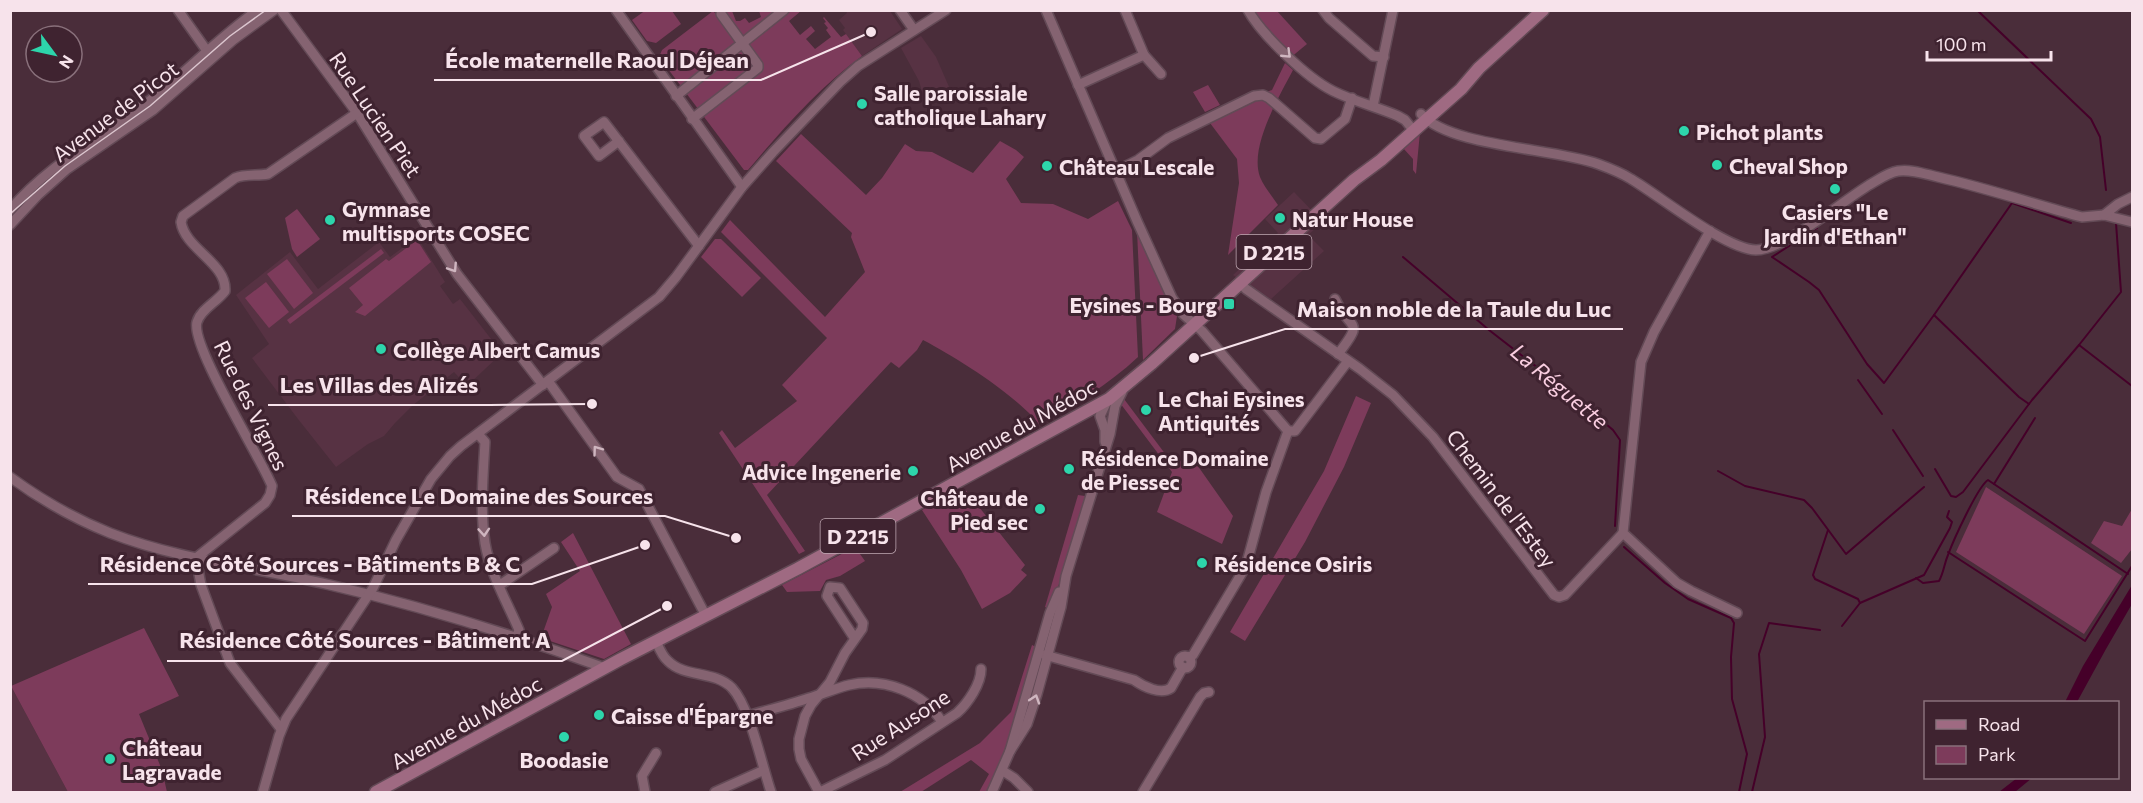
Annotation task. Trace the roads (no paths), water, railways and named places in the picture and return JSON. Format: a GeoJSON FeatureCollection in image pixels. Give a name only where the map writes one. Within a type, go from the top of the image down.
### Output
{"type":"FeatureCollection","features":[{"type":"Feature","properties":{"kind":"main road","name":"Avenue du Médoc"},"geometry":{"type":"LineString","coordinates":[[376,792],[605,668],[797,569],[1109,399],[1195,325],[1354,180],[1381,160],[1424,117],[1461,89],[1479,68],[1544,10]]}},
{"type":"Feature","properties":{"kind":"street"},"geometry":{"type":"LineString","coordinates":[[178,10],[207,51]]}},
{"type":"Feature","properties":{"kind":"street","name":"Avenue de Picot"},"geometry":{"type":"LineString","coordinates":[[10,210],[62,162],[148,102],[258,10]]}},
{"type":"Feature","properties":{"kind":"street","name":"Avenue de Picot"},"geometry":{"type":"LineString","coordinates":[[11,223],[67,169],[153,110],[230,43],[274,10]]}},
{"type":"Feature","properties":{"kind":"street","name":"Rue Lucien Piet"},"geometry":{"type":"LineString","coordinates":[[280,10],[357,112],[457,274],[617,477],[639,489],[706,616]]}},
{"type":"Feature","properties":{"kind":"street"},"geometry":{"type":"LineString","coordinates":[[616,10],[742,187]]}},
{"type":"Feature","properties":{"kind":"street"},"geometry":{"type":"LineString","coordinates":[[900,10],[914,30]]}},
{"type":"Feature","properties":{"kind":"street"},"geometry":{"type":"LineString","coordinates":[[263,792],[281,729],[315,673],[368,596],[396,540],[431,479],[450,456],[659,297],[742,187],[853,70],[946,10]]}},
{"type":"Feature","properties":{"kind":"street"},"geometry":{"type":"LineString","coordinates":[[1046,10],[1172,298],[1184,315],[1288,431],[1295,431],[1348,361],[1240,283]]}},
{"type":"Feature","properties":{"kind":"street"},"geometry":{"type":"LineString","coordinates":[[1125,10],[1144,55],[1161,74]]}},
{"type":"Feature","properties":{"kind":"street"},"geometry":{"type":"LineString","coordinates":[[1248,10],[1254,21],[1290,58],[1332,90],[1398,116],[1412,128]]}},
{"type":"Feature","properties":{"kind":"street"},"geometry":{"type":"LineString","coordinates":[[1323,10],[1329,18],[1373,56],[1384,57]]}},
{"type":"Feature","properties":{"kind":"street"},"geometry":{"type":"LineString","coordinates":[[1373,106],[1393,10]]}},
{"type":"Feature","properties":{"kind":"street"},"geometry":{"type":"LineString","coordinates":[[676,96],[784,11]]}},
{"type":"Feature","properties":{"kind":"street"},"geometry":{"type":"LineString","coordinates":[[692,119],[759,65],[721,14]]}},
{"type":"Feature","properties":{"kind":"street"},"geometry":{"type":"LineString","coordinates":[[1078,85],[1144,55]]}},
{"type":"Feature","properties":{"kind":"street"},"geometry":{"type":"LineString","coordinates":[[1116,171],[1138,160],[1168,138],[1254,96],[1263,95],[1269,98],[1315,138],[1321,139],[1345,119],[1352,98]]}},
{"type":"Feature","properties":{"kind":"street","name":"Rue des Vignes"},"geometry":{"type":"LineString","coordinates":[[196,558],[265,503],[272,486],[197,336],[198,318],[225,291],[224,279],[185,233],[181,222],[183,216],[235,178],[242,175],[268,174],[357,112]]}},
{"type":"Feature","properties":{"kind":"street"},"geometry":{"type":"LineString","coordinates":[[1424,117],[1431,124],[1457,134],[1583,159],[1610,169],[1631,179],[1710,231],[1739,247],[1759,250],[1798,232],[1887,175],[1908,171],[1997,192],[2082,217],[2104,215],[2133,222]]}},
{"type":"Feature","properties":{"kind":"street"},"geometry":{"type":"LineString","coordinates":[[619,141],[699,246]]}},
{"type":"Feature","properties":{"kind":"street"},"geometry":{"type":"LineString","coordinates":[[2104,215],[2118,204],[2133,197]]}},
{"type":"Feature","properties":{"kind":"street"},"geometry":{"type":"LineString","coordinates":[[1710,231],[1654,332],[1641,362],[1623,533],[1677,583],[1737,613]]}},
{"type":"Feature","properties":{"kind":"street"},"geometry":{"type":"LineString","coordinates":[[1335,299],[1341,312],[1353,324],[1354,329],[1338,354]]}},
{"type":"Feature","properties":{"kind":"street","name":"Chemin de l'Estey"},"geometry":{"type":"LineString","coordinates":[[1348,361],[1393,395],[1433,437],[1554,595],[1559,597],[1565,595],[1623,533]]}},
{"type":"Feature","properties":{"kind":"street"},"geometry":{"type":"LineString","coordinates":[[1010,751],[1027,724],[1048,656],[1066,576],[1110,434],[1115,406],[1123,389]]}},
{"type":"Feature","properties":{"kind":"street"},"geometry":{"type":"LineString","coordinates":[[1100,416],[1109,399]]}},
{"type":"Feature","properties":{"kind":"street"},"geometry":{"type":"LineString","coordinates":[[1083,414],[1096,413],[1100,416],[1105,430],[1105,447]]}},
{"type":"Feature","properties":{"kind":"street"},"geometry":{"type":"LineString","coordinates":[[1038,653],[1126,678],[1142,686],[1162,691],[1171,688],[1183,667],[1190,664],[1189,657],[1193,655],[1246,566],[1266,492],[1288,431]]}},
{"type":"Feature","properties":{"kind":"street"},"geometry":{"type":"LineString","coordinates":[[478,434],[485,442],[482,504],[485,545],[519,630],[517,636]]}},
{"type":"Feature","properties":{"kind":"street"},"geometry":{"type":"LineString","coordinates":[[10,477],[60,508],[109,532],[196,558],[327,584],[517,636],[605,668]]}},
{"type":"Feature","properties":{"kind":"street"},"geometry":{"type":"LineString","coordinates":[[500,585],[554,548]]}},
{"type":"Feature","properties":{"kind":"street"},"geometry":{"type":"LineString","coordinates":[[196,558],[201,585],[230,663],[281,729]]}},
{"type":"Feature","properties":{"kind":"street"},"geometry":{"type":"LineString","coordinates":[[992,792],[1010,751],[1050,613],[1066,576]]}},
{"type":"Feature","properties":{"kind":"street"},"geometry":{"type":"LineString","coordinates":[[819,792],[801,759],[799,739],[807,710],[830,682],[862,629],[863,623],[840,588],[830,587],[827,596],[855,639]]}},
{"type":"Feature","properties":{"kind":"street"},"geometry":{"type":"LineString","coordinates":[[656,641],[663,656],[671,664],[715,678],[727,684],[735,692],[747,716],[771,792]]}},
{"type":"Feature","properties":{"kind":"street","name":"Rue Ausone"},"geometry":{"type":"LineString","coordinates":[[819,792],[885,760],[962,708],[979,681],[981,669]]}},
{"type":"Feature","properties":{"kind":"street"},"geometry":{"type":"LineString","coordinates":[[747,716],[847,685],[864,682],[895,687],[924,700],[942,722]]}},
{"type":"Feature","properties":{"kind":"street"},"geometry":{"type":"LineString","coordinates":[[1143,792],[1200,697],[1209,692]]}},
{"type":"Feature","properties":{"kind":"street"},"geometry":{"type":"LineString","coordinates":[[645,792],[642,776],[656,753]]}},
{"type":"Feature","properties":{"kind":"street"},"geometry":{"type":"LineString","coordinates":[[715,792],[764,770]]}},
{"type":"Feature","properties":{"kind":"street"},"geometry":{"type":"LineString","coordinates":[[1003,771],[1028,792]]}},
{"type":"Feature","properties":{"kind":"waterway"},"geometry":{"type":"LineString","coordinates":[[1977,10],[2091,119],[2100,137],[2106,190]]}},
{"type":"Feature","properties":{"kind":"waterway"},"geometry":{"type":"LineString","coordinates":[[1934,315],[2012,203],[2071,223]]}},
{"type":"Feature","properties":{"kind":"waterway"},"geometry":{"type":"LineString","coordinates":[[2079,345],[2121,292],[2116,223]]}},
{"type":"Feature","properties":{"kind":"waterway"},"geometry":{"type":"LineString","coordinates":[[1817,228],[1772,257],[1819,290],[1867,364],[1884,383],[1934,315],[2029,404]]}},
{"type":"Feature","properties":{"kind":"waterway","name":"La Réguette"},"geometry":{"type":"LineString","coordinates":[[1403,257],[1613,430],[1620,440],[1615,526]]}},
{"type":"Feature","properties":{"kind":"waterway"},"geometry":{"type":"LineString","coordinates":[[1935,469],[1951,496],[1956,497],[1963,492],[2032,400],[2079,345],[2132,386]]}},
{"type":"Feature","properties":{"kind":"waterway"},"geometry":{"type":"LineString","coordinates":[[1858,380],[1882,414]]}},
{"type":"Feature","properties":{"kind":"waterway"},"geometry":{"type":"LineString","coordinates":[[1994,484],[2035,418]]}},
{"type":"Feature","properties":{"kind":"waterway"},"geometry":{"type":"LineString","coordinates":[[1893,430],[1923,476]]}},
{"type":"Feature","properties":{"kind":"waterway"},"geometry":{"type":"LineString","coordinates":[[1718,471],[1745,486],[1804,500],[1846,554],[1924,487]]}},
{"type":"Feature","properties":{"kind":"waterway"},"geometry":{"type":"LineString","coordinates":[[1916,578],[1923,583],[1939,581],[1966,514],[1978,492],[1988,480],[2128,574]]}},
{"type":"Feature","properties":{"kind":"waterway"},"geometry":{"type":"LineString","coordinates":[[1842,626],[1860,603],[1924,575],[1950,528],[1952,522],[1947,517],[1949,511]]}},
{"type":"Feature","properties":{"kind":"waterway"},"geometry":{"type":"LineString","coordinates":[[1828,530],[1813,575],[1815,579],[1858,599],[1860,603]]}},
{"type":"Feature","properties":{"kind":"waterway","name":"La Réguette"},"geometry":{"type":"LineString","coordinates":[[1624,547],[1665,583],[1688,599],[1731,618],[1734,623],[1731,657],[1732,699],[1747,754],[1739,792]]}},
{"type":"Feature","properties":{"kind":"waterway"},"geometry":{"type":"LineString","coordinates":[[1948,552],[2085,641],[2132,566]]}},
{"type":"Feature","properties":{"kind":"waterway"},"geometry":{"type":"LineString","coordinates":[[1752,792],[1765,737],[1759,654],[1769,623],[1820,630]]}},
{"type":"Feature","properties":{"kind":"tram line"},"geometry":{"type":"LineString","coordinates":[[10,214],[65,166],[150,106],[230,36],[266,10]]}},
{"type":"Feature","properties":{"kind":"place","name":"École maternelle Raoul Déjean"},"geometry":{"type":"Point","coordinates":[871,32]}},
{"type":"Feature","properties":{"kind":"place","name":"Salle paroissiale catholique Lahary"},"geometry":{"type":"Point","coordinates":[862,104]}},
{"type":"Feature","properties":{"kind":"place","name":"Pichot plants"},"geometry":{"type":"Point","coordinates":[1684,131]}},
{"type":"Feature","properties":{"kind":"place","name":"Cheval Shop"},"geometry":{"type":"Point","coordinates":[1717,165]}},
{"type":"Feature","properties":{"kind":"place","name":"Château Lescale"},"geometry":{"type":"Point","coordinates":[1047,166]}},
{"type":"Feature","properties":{"kind":"place","name":"Casiers \"Le Jardin d'Ethan\""},"geometry":{"type":"Point","coordinates":[1835,189]}},
{"type":"Feature","properties":{"kind":"place","name":"Natur House"},"geometry":{"type":"Point","coordinates":[1280,218]}},
{"type":"Feature","properties":{"kind":"place","name":"Gymnase multisports COSEC"},"geometry":{"type":"Point","coordinates":[330,220]}},
{"type":"Feature","properties":{"kind":"place","name":"Eysines - Bourg"},"geometry":{"type":"Point","coordinates":[1229,304]}},
{"type":"Feature","properties":{"kind":"place","name":"Collège Albert Camus"},"geometry":{"type":"Point","coordinates":[381,349]}},
{"type":"Feature","properties":{"kind":"place","name":"Maison noble de la Taule du Luc"},"geometry":{"type":"Point","coordinates":[1194,358]}},
{"type":"Feature","properties":{"kind":"place","name":"Les Villas des Alizés"},"geometry":{"type":"Point","coordinates":[592,404]}},
{"type":"Feature","properties":{"kind":"place","name":"Le Chai Eysines Antiquités"},"geometry":{"type":"Point","coordinates":[1146,410]}},
{"type":"Feature","properties":{"kind":"place","name":"Résidence Domaine de Piessec"},"geometry":{"type":"Point","coordinates":[1069,469]}},
{"type":"Feature","properties":{"kind":"place","name":"Advice Ingenerie"},"geometry":{"type":"Point","coordinates":[913,471]}},
{"type":"Feature","properties":{"kind":"place","name":"Château de Pied sec"},"geometry":{"type":"Point","coordinates":[1040,509]}},
{"type":"Feature","properties":{"kind":"place","name":"Résidence Le Domaine des Sources"},"geometry":{"type":"Point","coordinates":[736,538]}},
{"type":"Feature","properties":{"kind":"place","name":"Résidence Côté Sources - Bâtiments B & C"},"geometry":{"type":"Point","coordinates":[645,545]}},
{"type":"Feature","properties":{"kind":"place","name":"Résidence Osiris"},"geometry":{"type":"Point","coordinates":[1202,563]}},
{"type":"Feature","properties":{"kind":"place","name":"Résidence Côté Sources - Bâtiment A"},"geometry":{"type":"Point","coordinates":[667,606]}},
{"type":"Feature","properties":{"kind":"place","name":"Caisse d'Épargne"},"geometry":{"type":"Point","coordinates":[599,715]}},
{"type":"Feature","properties":{"kind":"place","name":"Boodasie"},"geometry":{"type":"Point","coordinates":[564,737]}},
{"type":"Feature","properties":{"kind":"place","name":"Château Lagravade"},"geometry":{"type":"Point","coordinates":[110,759]}}]}
